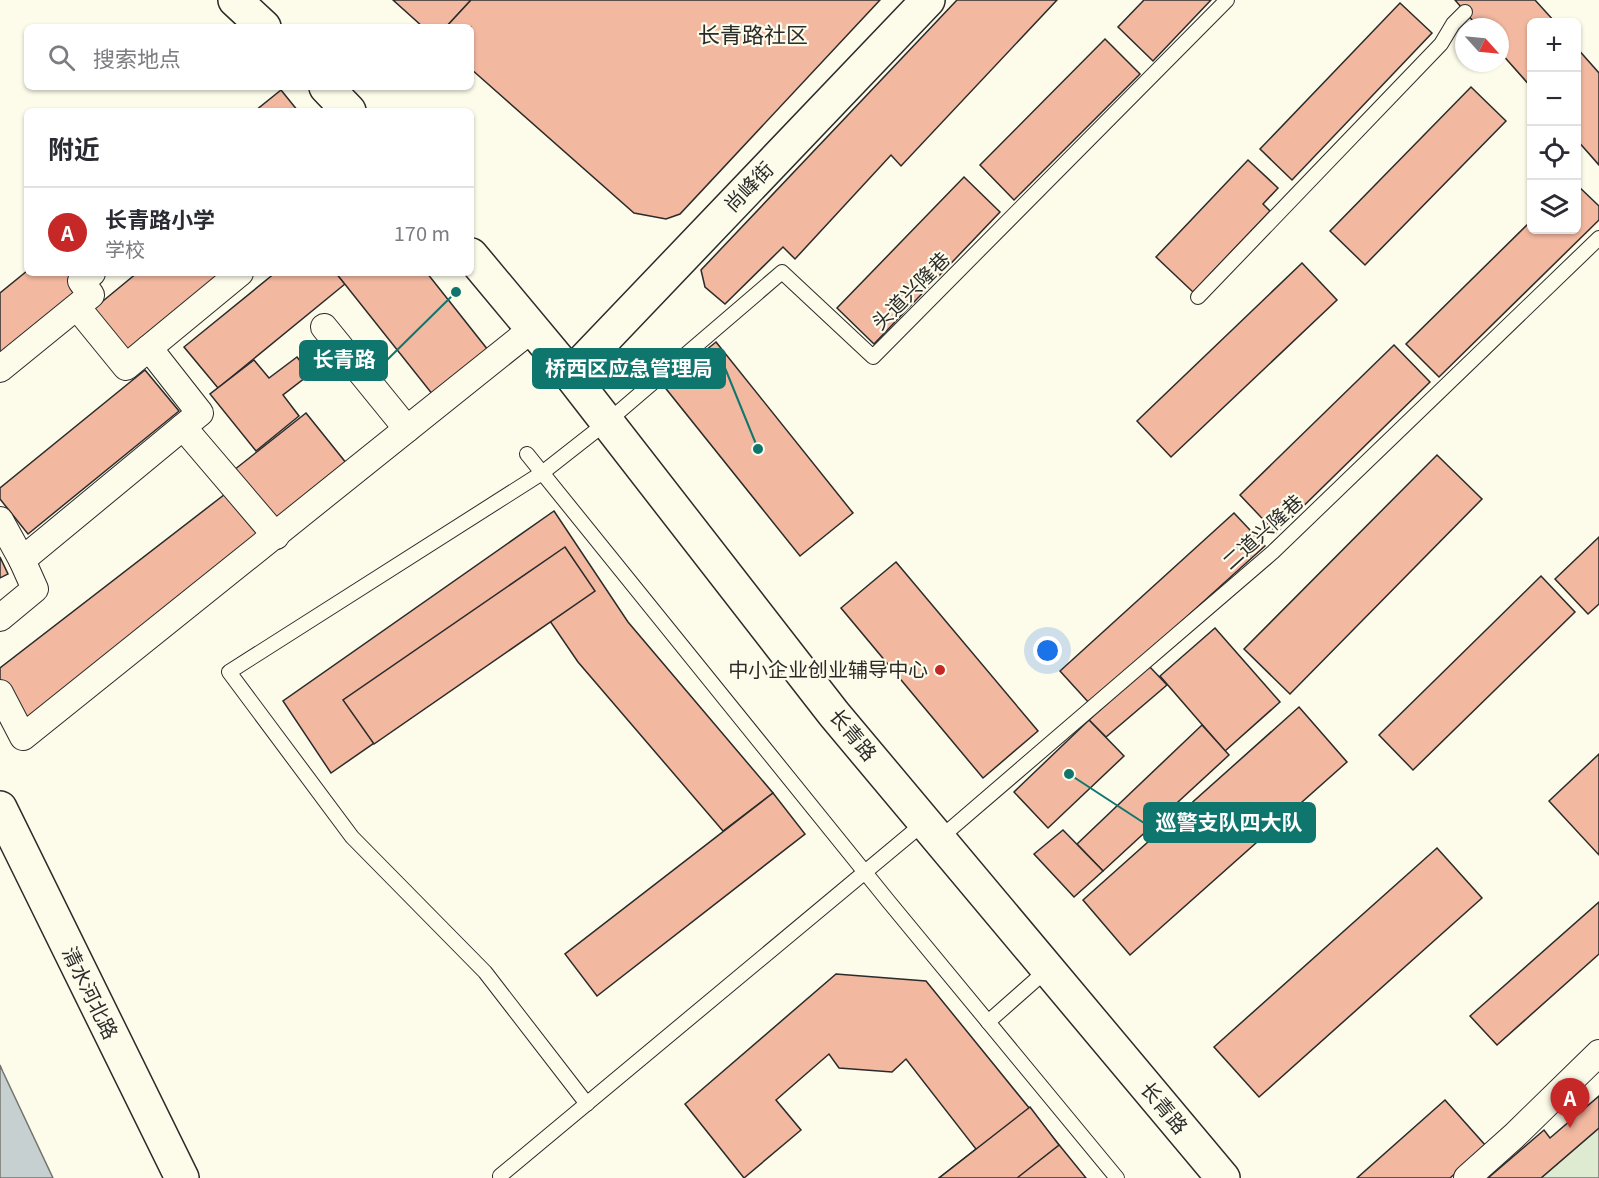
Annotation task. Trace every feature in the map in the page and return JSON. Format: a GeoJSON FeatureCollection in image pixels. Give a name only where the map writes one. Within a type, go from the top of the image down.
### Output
{"type":"FeatureCollection","features":[{"type":"Feature","properties":{"kind":"main road"},"geometry":{"type":"LineString","coordinates":[[235,0],[261,24]]}},
{"type":"Feature","properties":{"kind":"main road","name":"尚峰街"},"geometry":{"type":"LineString","coordinates":[[570,375],[928,0]]}},
{"type":"Feature","properties":{"kind":"main road"},"geometry":{"type":"LineString","coordinates":[[329,90],[346,108]]}},
{"type":"Feature","properties":{"kind":"main road","name":"长青路"},"geometry":{"type":"LineString","coordinates":[[474,259],[570,375],[834,714],[1223,1178]]}},
{"type":"Feature","properties":{"kind":"main road","name":"清水河北路"},"geometry":{"type":"LineString","coordinates":[[0,808],[182,1178]]}},
{"type":"Feature","properties":{"kind":"street"},"geometry":{"type":"LineString","coordinates":[[0,369],[91,295],[81,281],[88,276]]}},
{"type":"Feature","properties":{"kind":"street"},"geometry":{"type":"LineString","coordinates":[[77,307],[126,368],[236,276]]}},
{"type":"Feature","properties":{"kind":"street"},"geometry":{"type":"LineString","coordinates":[[324,327],[407,429]]}},
{"type":"Feature","properties":{"kind":"street"},"geometry":{"type":"LineString","coordinates":[[0,693],[23,737],[532,329]]}},
{"type":"Feature","properties":{"kind":"street"},"geometry":{"type":"LineString","coordinates":[[22,561],[200,413],[149,348]]}},
{"type":"Feature","properties":{"kind":"street"},"geometry":{"type":"LineString","coordinates":[[183,427],[276,536]]}},
{"type":"Feature","properties":{"kind":"street"},"geometry":{"type":"LineString","coordinates":[[0,520],[35,589],[0,618]]}},
{"type":"Feature","properties":{"kind":"street"},"geometry":{"type":"LineString","coordinates":[[1467,1178],[1514,1136],[1599,1053]]}},
{"type":"Feature","properties":{"kind":"lane","name":"头道兴隆巷"},"geometry":{"type":"LineString","coordinates":[[607,422],[782,272],[873,357],[1227,0]]}},
{"type":"Feature","properties":{"kind":"lane"},"geometry":{"type":"LineString","coordinates":[[1198,297],[1441,44],[1453,24],[1465,12]]}},
{"type":"Feature","properties":{"kind":"lane","name":"二道兴隆巷"},"geometry":{"type":"LineString","coordinates":[[500,1176],[865,872],[932,830],[1273,552],[1599,238]]}},
{"type":"Feature","properties":{"kind":"lane"},"geometry":{"type":"LineString","coordinates":[[587,1104],[485,972],[352,837],[229,672],[542,473],[607,422]]}},
{"type":"Feature","properties":{"kind":"lane"},"geometry":{"type":"LineString","coordinates":[[527,454],[865,872],[1117,1178]]}},
{"type":"Feature","properties":{"kind":"lane"},"geometry":{"type":"LineString","coordinates":[[988,1022],[1048,969]]}},
{"type":"Feature","properties":{"kind":"green space"},"geometry":{"type":"Polygon","coordinates":[[[1599,1128],[1599,1178],[1541,1178],[1599,1128]]]}},
{"type":"Feature","properties":{"kind":"shaded area"},"geometry":{"type":"Polygon","coordinates":[[[0,1065],[3,1072],[53,1178],[0,1178],[0,1065]]]}},
{"type":"Feature","properties":{"kind":"building"},"geometry":{"type":"Polygon","coordinates":[[[393,0],[471,0],[449,24],[420,24],[393,0]]]}},
{"type":"Feature","properties":{"kind":"building"},"geometry":{"type":"Polygon","coordinates":[[[471,0],[880,0],[680,214],[666,219],[634,213],[474,72],[474,24],[449,24],[471,0]]]}},
{"type":"Feature","properties":{"kind":"building"},"geometry":{"type":"Polygon","coordinates":[[[957,0],[1057,0],[901,166],[891,155],[795,259],[783,247],[725,304],[705,287],[701,270],[957,0]]]}},
{"type":"Feature","properties":{"kind":"building"},"geometry":{"type":"Polygon","coordinates":[[[1144,0],[1211,0],[1153,61],[1118,27],[1144,0]]]}},
{"type":"Feature","properties":{"kind":"building"},"geometry":{"type":"Polygon","coordinates":[[[1455,0],[1535,0],[1551,18],[1527,18],[1527,82],[1509,62],[1509,18],[1470,18],[1455,0]]]}},
{"type":"Feature","properties":{"kind":"building"},"geometry":{"type":"Polygon","coordinates":[[[1400,3],[1432,33],[1292,180],[1260,149],[1400,3]]]}},
{"type":"Feature","properties":{"kind":"building"},"geometry":{"type":"Polygon","coordinates":[[[1105,39],[1140,74],[1014,200],[980,165],[1105,39]]]}},
{"type":"Feature","properties":{"kind":"building"},"geometry":{"type":"Polygon","coordinates":[[[1581,53],[1599,73],[1599,165],[1581,145],[1581,53]]]}},
{"type":"Feature","properties":{"kind":"building"},"geometry":{"type":"Polygon","coordinates":[[[1471,87],[1506,121],[1365,265],[1330,231],[1471,87]]]}},
{"type":"Feature","properties":{"kind":"building"},"geometry":{"type":"Polygon","coordinates":[[[281,90],[296,108],[259,108],[281,90]]]}},
{"type":"Feature","properties":{"kind":"building"},"geometry":{"type":"Polygon","coordinates":[[[1248,160],[1278,188],[1263,204],[1270,211],[1193,292],[1156,257],[1248,160]]]}},
{"type":"Feature","properties":{"kind":"building"},"geometry":{"type":"Polygon","coordinates":[[[964,177],[1000,212],[874,344],[837,308],[964,177]]]}},
{"type":"Feature","properties":{"kind":"building"},"geometry":{"type":"Polygon","coordinates":[[[1581,189],[1599,206],[1599,220],[1439,377],[1406,344],[1527,225],[1527,234],[1581,234],[1581,189]]]}},
{"type":"Feature","properties":{"kind":"building"},"geometry":{"type":"Polygon","coordinates":[[[1302,263],[1337,300],[1171,457],[1137,421],[1302,263]]]}},
{"type":"Feature","properties":{"kind":"building"},"geometry":{"type":"Polygon","coordinates":[[[24,273],[24,276],[70,276],[83,292],[0,358],[0,293],[24,273]]]}},
{"type":"Feature","properties":{"kind":"building"},"geometry":{"type":"Polygon","coordinates":[[[133,276],[223,276],[128,355],[92,310],[133,276]]]}},
{"type":"Feature","properties":{"kind":"building"},"geometry":{"type":"Polygon","coordinates":[[[271,276],[338,276],[345,284],[218,388],[184,347],[271,276]]]}},
{"type":"Feature","properties":{"kind":"building"},"geometry":{"type":"Polygon","coordinates":[[[338,276],[429,276],[488,350],[433,395],[338,276]]]}},
{"type":"Feature","properties":{"kind":"building"},"geometry":{"type":"Polygon","coordinates":[[[716,342],[853,513],[800,556],[663,385],[716,342]]]}},
{"type":"Feature","properties":{"kind":"building"},"geometry":{"type":"Polygon","coordinates":[[[1394,345],[1430,382],[1276,533],[1240,495],[1394,345]]]}},
{"type":"Feature","properties":{"kind":"building"},"geometry":{"type":"Polygon","coordinates":[[[297,357],[310,374],[283,395],[299,416],[256,451],[210,394],[254,360],[269,378],[297,357]]]}},
{"type":"Feature","properties":{"kind":"building"},"geometry":{"type":"Polygon","coordinates":[[[145,370],[179,411],[28,534],[0,499],[0,488],[145,370]]]}},
{"type":"Feature","properties":{"kind":"building"},"geometry":{"type":"Polygon","coordinates":[[[306,413],[351,469],[280,527],[234,470],[306,413]]]}},
{"type":"Feature","properties":{"kind":"building"},"geometry":{"type":"Polygon","coordinates":[[[1437,455],[1482,499],[1290,694],[1244,649],[1437,455]]]}},
{"type":"Feature","properties":{"kind":"building"},"geometry":{"type":"Polygon","coordinates":[[[229,491],[265,538],[30,721],[0,682],[0,668],[229,491]]]}},
{"type":"Feature","properties":{"kind":"building"},"geometry":{"type":"Polygon","coordinates":[[[554,511],[628,622],[773,793],[723,831],[578,662],[550,621],[331,773],[283,701],[554,511]]]}},
{"type":"Feature","properties":{"kind":"building"},"geometry":{"type":"Polygon","coordinates":[[[1234,513],[1265,546],[1090,704],[1060,671],[1234,513]]]}},
{"type":"Feature","properties":{"kind":"building"},"geometry":{"type":"Polygon","coordinates":[[[1599,537],[1599,604],[1588,614],[1555,579],[1599,537]]]}},
{"type":"Feature","properties":{"kind":"building"},"geometry":{"type":"Polygon","coordinates":[[[565,547],[595,591],[374,744],[343,700],[565,547]]]}},
{"type":"Feature","properties":{"kind":"building"},"geometry":{"type":"Polygon","coordinates":[[[0,557],[8,574],[0,578],[0,557]]]}},
{"type":"Feature","properties":{"kind":"building","name":"中小企业创业辅导中心"},"geometry":{"type":"Polygon","coordinates":[[[896,562],[1038,731],[983,778],[841,608],[896,562]]]}},
{"type":"Feature","properties":{"kind":"building"},"geometry":{"type":"Polygon","coordinates":[[[1541,576],[1575,612],[1413,770],[1379,735],[1541,576]]]}},
{"type":"Feature","properties":{"kind":"building"},"geometry":{"type":"Polygon","coordinates":[[[1215,628],[1280,702],[1225,751],[1160,676],[1215,628]]]}},
{"type":"Feature","properties":{"kind":"building"},"geometry":{"type":"Polygon","coordinates":[[[1149,666],[1167,685],[1106,737],[1089,720],[1149,666]]]}},
{"type":"Feature","properties":{"kind":"building"},"geometry":{"type":"Polygon","coordinates":[[[1299,707],[1347,762],[1130,955],[1083,900],[1299,707]]]}},
{"type":"Feature","properties":{"kind":"building"},"geometry":{"type":"Polygon","coordinates":[[[1089,720],[1124,756],[1048,828],[1014,792],[1089,720]]]}},
{"type":"Feature","properties":{"kind":"building"},"geometry":{"type":"Polygon","coordinates":[[[1202,725],[1229,755],[1103,871],[1077,844],[1202,725]]]}},
{"type":"Feature","properties":{"kind":"building"},"geometry":{"type":"Polygon","coordinates":[[[1599,754],[1599,855],[1549,801],[1599,754]]]}},
{"type":"Feature","properties":{"kind":"building"},"geometry":{"type":"Polygon","coordinates":[[[773,793],[805,834],[597,996],[565,954],[773,793]]]}},
{"type":"Feature","properties":{"kind":"building"},"geometry":{"type":"Polygon","coordinates":[[[1063,830],[1103,871],[1074,897],[1034,854],[1063,830]]]}},
{"type":"Feature","properties":{"kind":"building"},"geometry":{"type":"Polygon","coordinates":[[[1437,848],[1482,898],[1259,1097],[1214,1047],[1437,848]]]}},
{"type":"Feature","properties":{"kind":"building"},"geometry":{"type":"Polygon","coordinates":[[[1599,902],[1599,954],[1497,1045],[1470,1016],[1599,902]]]}},
{"type":"Feature","properties":{"kind":"building"},"geometry":{"type":"Polygon","coordinates":[[[836,974],[926,981],[1086,1178],[939,1178],[976,1149],[906,1059],[892,1072],[839,1068],[829,1054],[776,1100],[801,1130],[744,1178],[685,1104],[836,974]]]}},
{"type":"Feature","properties":{"kind":"building"},"geometry":{"type":"Polygon","coordinates":[[[1599,1096],[1599,1128],[1541,1178],[1488,1178],[1544,1130],[1550,1138],[1599,1096]]]}},
{"type":"Feature","properties":{"kind":"building"},"geometry":{"type":"Polygon","coordinates":[[[1445,1100],[1486,1146],[1450,1178],[1357,1178],[1445,1100]]]}},
{"type":"Feature","properties":{"kind":"building"},"geometry":{"type":"Polygon","coordinates":[[[1030,1107],[1059,1145],[1017,1178],[939,1178],[1030,1107]]]}},
{"type":"Feature","properties":{"kind":"place","name":"长青路"},"geometry":{"type":"Point","coordinates":[456,292]}},
{"type":"Feature","properties":{"kind":"place","name":"桥西区应急管理局"},"geometry":{"type":"Point","coordinates":[758,449]}},
{"type":"Feature","properties":{"kind":"place","name":"中小企业创业辅导中心"},"geometry":{"type":"Point","coordinates":[940,670]}},
{"type":"Feature","properties":{"kind":"place","name":"巡警支队四大队"},"geometry":{"type":"Point","coordinates":[1069,774]}},
{"type":"Feature","properties":{"kind":"place","name":"长青路小学"},"geometry":{"type":"Point","coordinates":[1570,1128]}},
{"type":"Feature","properties":{"kind":"district","name":"长青路社区"},"geometry":{"type":"Point","coordinates":[753,35]}}]}
